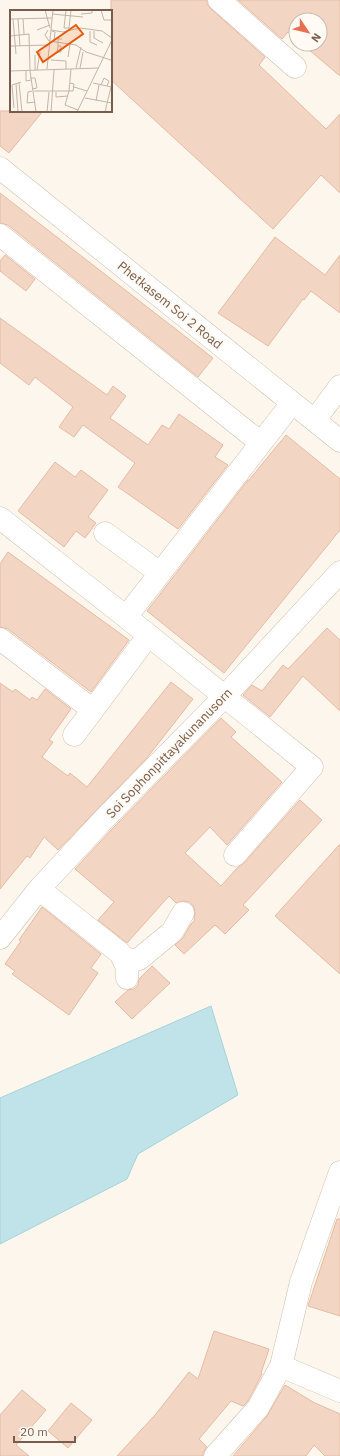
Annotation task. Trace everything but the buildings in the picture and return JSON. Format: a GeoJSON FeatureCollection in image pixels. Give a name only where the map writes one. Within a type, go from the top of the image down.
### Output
{"type":"FeatureCollection","features":[{"type":"Feature","properties":{"kind":"street"},"geometry":{"type":"LineString","coordinates":[[219,0],[295,67]]}},
{"type":"Feature","properties":{"kind":"street","name":"Phetkasem Soi 2 Road"},"geometry":{"type":"LineString","coordinates":[[0,168],[340,441]]}},
{"type":"Feature","properties":{"kind":"street"},"geometry":{"type":"LineString","coordinates":[[0,235],[261,443]]}},
{"type":"Feature","properties":{"kind":"street"},"geometry":{"type":"LineString","coordinates":[[314,420],[340,386]]}},
{"type":"Feature","properties":{"kind":"street"},"geometry":{"type":"LineString","coordinates":[[126,617],[292,403]]}},
{"type":"Feature","properties":{"kind":"street"},"geometry":{"type":"LineString","coordinates":[[0,518],[126,617],[312,767],[235,855]]}},
{"type":"Feature","properties":{"kind":"street"},"geometry":{"type":"LineString","coordinates":[[105,533],[160,573]]}},
{"type":"Feature","properties":{"kind":"street","name":"Soi Sophonpittayakunanusorn"},"geometry":{"type":"LineString","coordinates":[[0,938],[39,889],[104,819],[224,697],[340,572]]}},
{"type":"Feature","properties":{"kind":"street"},"geometry":{"type":"LineString","coordinates":[[74,735],[148,636]]}},
{"type":"Feature","properties":{"kind":"street"},"geometry":{"type":"LineString","coordinates":[[0,639],[93,710]]}},
{"type":"Feature","properties":{"kind":"street"},"geometry":{"type":"LineString","coordinates":[[39,889],[120,953],[125,968],[135,960],[139,959],[172,932],[183,913]]}},
{"type":"Feature","properties":{"kind":"street"},"geometry":{"type":"LineString","coordinates":[[215,1456],[258,1408],[281,1366],[301,1282],[340,1172]]}},
{"type":"Feature","properties":{"kind":"street"},"geometry":{"type":"LineString","coordinates":[[281,1366],[340,1391]]}},
{"type":"Feature","properties":{"kind":"water"},"geometry":{"type":"Polygon","coordinates":[[[211,1006],[238,1095],[138,1154],[127,1179],[0,1244],[0,1098],[211,1006]]]}}]}
